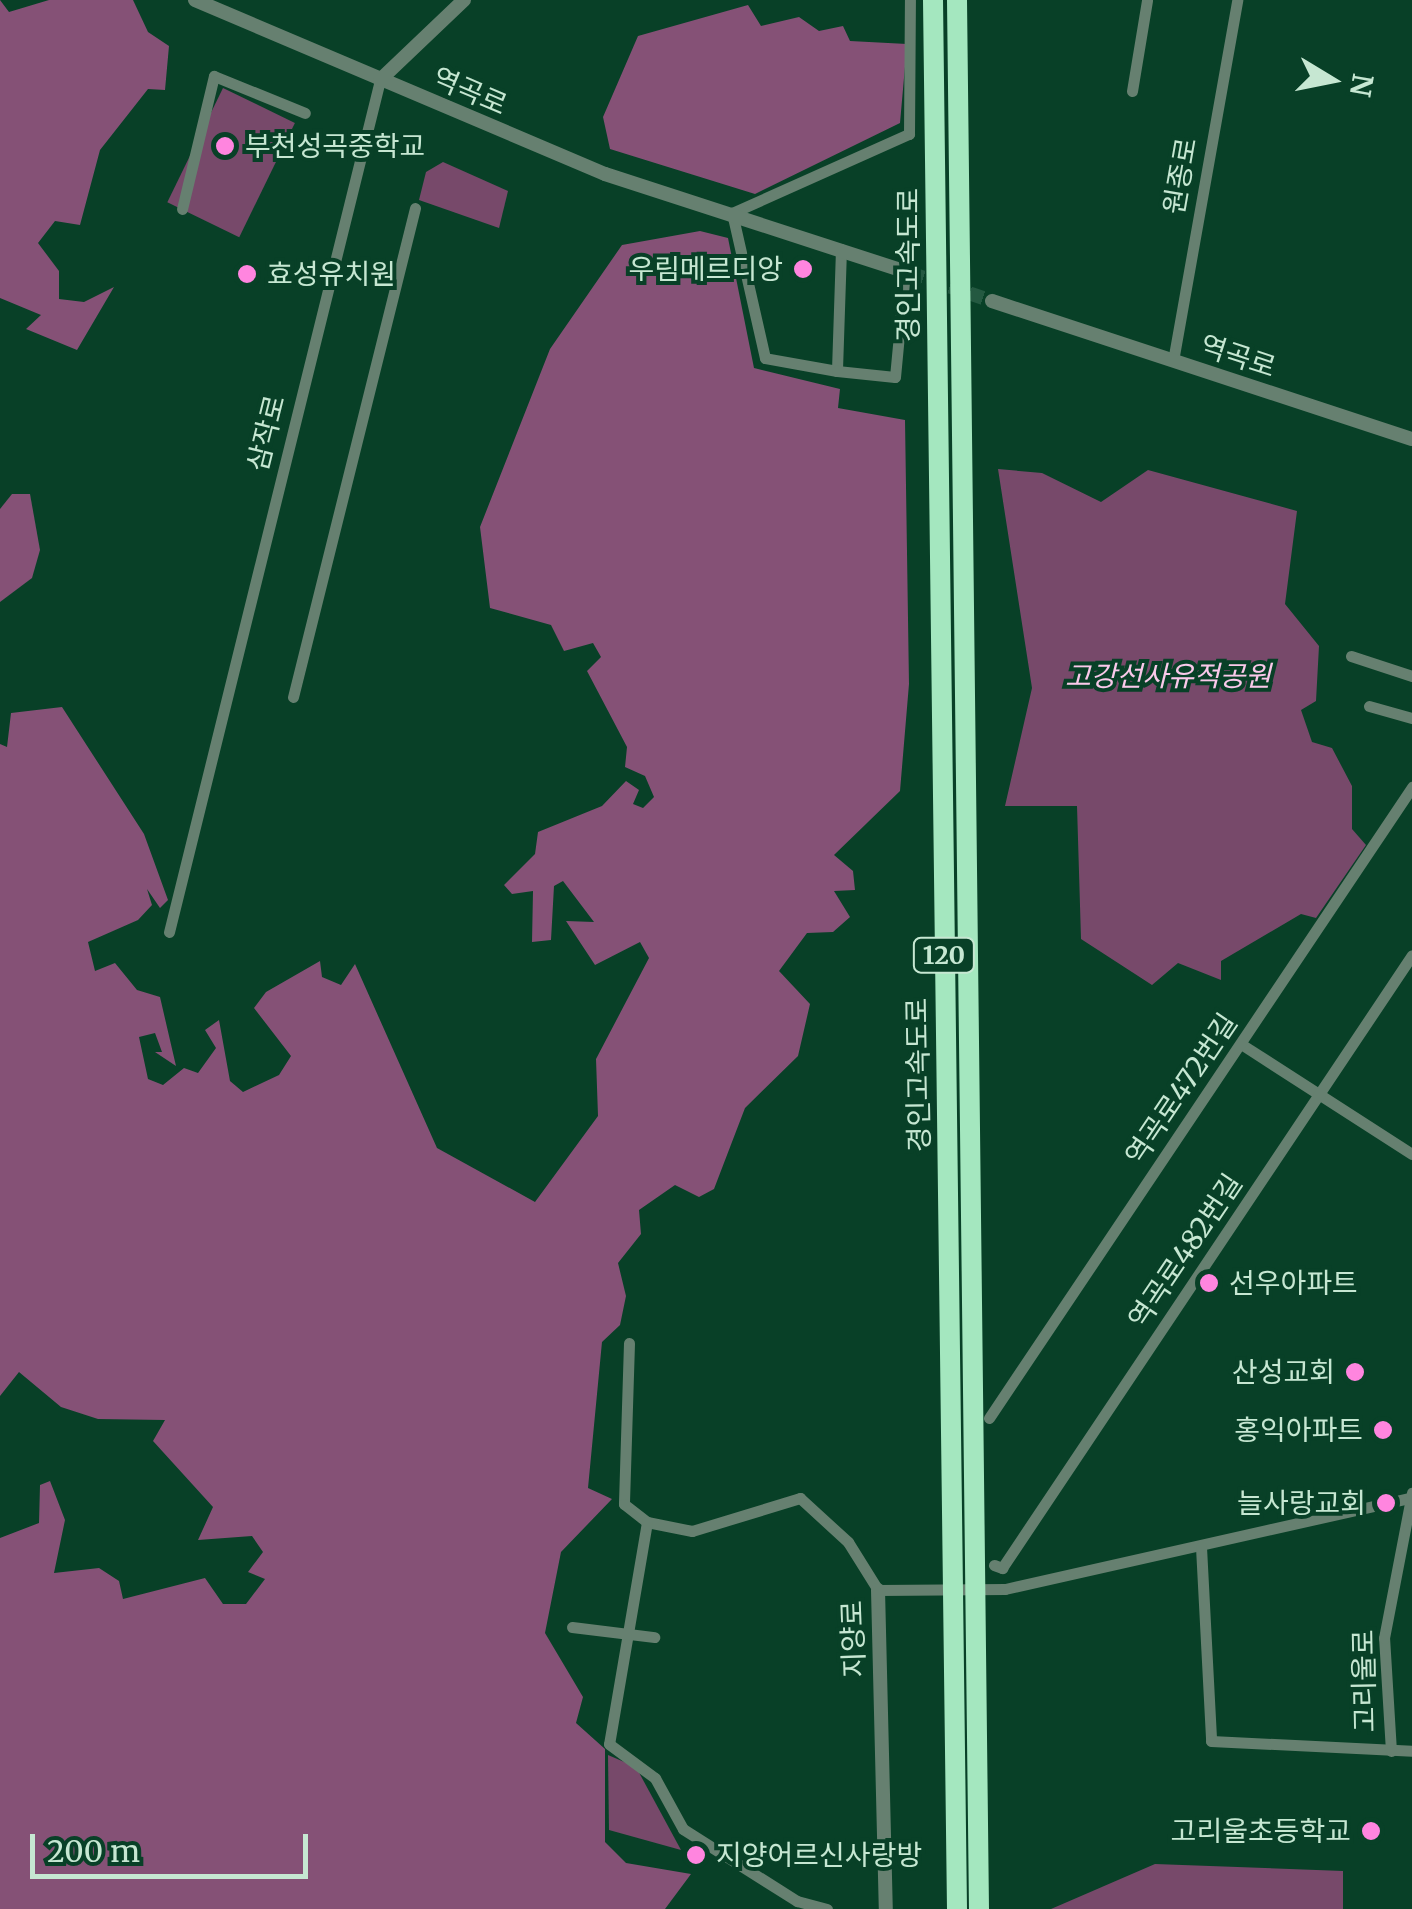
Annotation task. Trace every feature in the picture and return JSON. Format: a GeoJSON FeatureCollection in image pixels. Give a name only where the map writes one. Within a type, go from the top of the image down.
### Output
{"type":"FeatureCollection","features":[{"type":"Feature","properties":{"kind":"highway","name":"경인고속도로"},"geometry":{"type":"LineString","coordinates":[[933,0],[957,1909]]}},
{"type":"Feature","properties":{"kind":"highway","name":"경인고속도로"},"geometry":{"type":"LineString","coordinates":[[958,0],[979,1909]]}},
{"type":"Feature","properties":{"kind":"street","name":"역곡로"},"geometry":{"type":"LineString","coordinates":[[195,0],[605,174],[907,272]]}},
{"type":"Feature","properties":{"kind":"street"},"geometry":{"type":"LineString","coordinates":[[380,80],[464,0]]}},
{"type":"Feature","properties":{"kind":"street"},"geometry":{"type":"LineString","coordinates":[[907,272],[896,376],[837,371],[765,358],[732,213],[908,134],[910,0]]}},
{"type":"Feature","properties":{"kind":"street"},"geometry":{"type":"LineString","coordinates":[[1132,91],[1147,0]]}},
{"type":"Feature","properties":{"kind":"street","name":"원종로"},"geometry":{"type":"LineString","coordinates":[[1173,361],[1237,0]]}},
{"type":"Feature","properties":{"kind":"street"},"geometry":{"type":"LineString","coordinates":[[182,208],[214,76],[306,113]]}},
{"type":"Feature","properties":{"kind":"street","name":"삼작로"},"geometry":{"type":"LineString","coordinates":[[169,932],[380,80]]}},
{"type":"Feature","properties":{"kind":"street"},"geometry":{"type":"LineString","coordinates":[[293,697],[415,208]]}},
{"type":"Feature","properties":{"kind":"street"},"geometry":{"type":"LineString","coordinates":[[837,371],[840,250]]}},
{"type":"Feature","properties":{"kind":"street","name":"역곡로"},"geometry":{"type":"LineString","coordinates":[[992,300],[1412,439]]}},
{"type":"Feature","properties":{"kind":"street"},"geometry":{"type":"LineString","coordinates":[[1351,656],[1412,676]]}},
{"type":"Feature","properties":{"kind":"street"},"geometry":{"type":"LineString","coordinates":[[1369,706],[1412,718]]}},
{"type":"Feature","properties":{"kind":"street","name":"역곡로472번길"},"geometry":{"type":"LineString","coordinates":[[989,1418],[1412,787]]}},
{"type":"Feature","properties":{"kind":"street","name":"역곡로482번길"},"geometry":{"type":"LineString","coordinates":[[994,1565],[1002,1568],[1412,954]]}},
{"type":"Feature","properties":{"kind":"street"},"geometry":{"type":"LineString","coordinates":[[1242,1044],[1412,1154]]}},
{"type":"Feature","properties":{"kind":"street"},"geometry":{"type":"LineString","coordinates":[[629,1343],[624,1504],[647,1522],[625,1632],[610,1744],[655,1778],[683,1829],[797,1902],[827,1909]]}},
{"type":"Feature","properties":{"kind":"street"},"geometry":{"type":"LineString","coordinates":[[878,1590],[1000,1590],[1201,1547],[1389,1496],[1411,1496]]}},
{"type":"Feature","properties":{"kind":"street","name":"고리울로"},"geometry":{"type":"LineString","coordinates":[[1201,1547],[1211,1741],[1391,1751],[1384,1638],[1411,1496]]}},
{"type":"Feature","properties":{"kind":"street","name":"지양로"},"geometry":{"type":"LineString","coordinates":[[647,1522],[692,1531],[800,1498],[848,1542],[878,1590],[886,1909]]}},
{"type":"Feature","properties":{"kind":"street"},"geometry":{"type":"LineString","coordinates":[[572,1627],[654,1637]]}},
{"type":"Feature","properties":{"kind":"street"},"geometry":{"type":"LineString","coordinates":[[1391,1751],[1412,1751]]}},
{"type":"Feature","properties":{"kind":"green space"},"geometry":{"type":"Polygon","coordinates":[[[223,88],[295,123],[239,237],[167,202],[223,88]]]}},
{"type":"Feature","properties":{"kind":"green space"},"geometry":{"type":"Polygon","coordinates":[[[443,162],[508,191],[499,228],[419,200],[426,172],[443,162]]]}},
{"type":"Feature","properties":{"kind":"green space","name":"고강선사유적공원"},"geometry":{"type":"Polygon","coordinates":[[[998,469],[1042,473],[1101,502],[1148,470],[1297,511],[1285,604],[1319,646],[1316,701],[1301,710],[1312,742],[1332,748],[1352,786],[1352,829],[1366,845],[1316,918],[1301,914],[1221,961],[1221,980],[1178,963],[1152,985],[1081,939],[1077,806],[1005,806],[1032,688],[998,469]]]}},
{"type":"Feature","properties":{"kind":"green space"},"geometry":{"type":"Polygon","coordinates":[[[608,1755],[636,1767],[681,1850],[609,1830],[608,1755]]]}},
{"type":"Feature","properties":{"kind":"green space"},"geometry":{"type":"Polygon","coordinates":[[[1155,1864],[1343,1871],[1343,1909],[1051,1909],[1155,1864]]]}},
{"type":"Feature","properties":{"kind":"shaded area"},"geometry":{"type":"Polygon","coordinates":[[[0,0],[9,12],[49,0],[133,0],[148,32],[169,46],[165,90],[148,89],[100,150],[80,225],[55,221],[38,243],[59,271],[59,299],[84,302],[114,287],[77,350],[26,329],[41,315],[0,298],[0,0]]]}},
{"type":"Feature","properties":{"kind":"shaded area"},"geometry":{"type":"Polygon","coordinates":[[[748,5],[761,26],[799,17],[819,31],[843,26],[850,41],[907,44],[900,123],[755,194],[610,149],[603,117],[638,36],[748,5]]]}},
{"type":"Feature","properties":{"kind":"shaded area"},"geometry":{"type":"Polygon","coordinates":[[[700,231],[728,238],[754,368],[840,389],[838,408],[905,420],[909,684],[900,791],[834,855],[853,871],[855,890],[834,891],[850,917],[833,932],[807,933],[779,971],[810,1004],[798,1056],[745,1108],[714,1189],[699,1197],[675,1185],[639,1210],[641,1234],[618,1263],[626,1296],[620,1325],[602,1342],[588,1488],[612,1499],[561,1552],[545,1633],[583,1697],[576,1723],[605,1749],[605,1842],[626,1863],[691,1874],[665,1909],[0,1909],[0,1538],[39,1523],[40,1485],[50,1481],[65,1520],[54,1573],[99,1568],[119,1581],[123,1599],[205,1578],[223,1604],[246,1604],[265,1579],[248,1572],[263,1552],[252,1536],[198,1540],[213,1507],[153,1441],[165,1420],[98,1419],[61,1407],[19,1372],[0,1396],[0,744],[7,747],[11,713],[62,707],[144,834],[168,900],[160,908],[147,889],[152,905],[138,920],[88,942],[95,971],[115,963],[137,990],[160,997],[176,1066],[155,1052],[162,1052],[155,1033],[139,1037],[148,1079],[163,1085],[184,1068],[198,1073],[216,1048],[205,1030],[219,1020],[230,1081],[243,1092],[279,1075],[291,1056],[254,1008],[266,992],[320,961],[322,977],[341,985],[355,964],[437,1148],[535,1202],[598,1116],[596,1059],[649,958],[640,942],[595,965],[566,921],[594,922],[563,881],[554,886],[551,940],[532,942],[533,891],[512,894],[504,885],[535,854],[538,832],[602,806],[626,781],[639,790],[633,804],[643,808],[654,797],[645,776],[625,767],[627,747],[587,671],[601,657],[593,643],[564,651],[551,625],[490,608],[480,527],[550,349],[622,245],[700,231]]]}},
{"type":"Feature","properties":{"kind":"shaded area"},"geometry":{"type":"Polygon","coordinates":[[[12,494],[30,494],[40,550],[32,578],[0,602],[0,509],[12,494]]]}},
{"type":"Feature","properties":{"kind":"tunnel"},"geometry":{"type":"LineString","coordinates":[[910,273],[992,301]]}},
{"type":"Feature","properties":{"kind":"place","name":"부천성곡중학교"},"geometry":{"type":"Point","coordinates":[225,146]}},
{"type":"Feature","properties":{"kind":"place","name":"우림메르디앙"},"geometry":{"type":"Point","coordinates":[803,269]}},
{"type":"Feature","properties":{"kind":"place","name":"효성유치원"},"geometry":{"type":"Point","coordinates":[247,274]}},
{"type":"Feature","properties":{"kind":"place","name":"선우아파트"},"geometry":{"type":"Point","coordinates":[1209,1283]}},
{"type":"Feature","properties":{"kind":"place","name":"산성교회"},"geometry":{"type":"Point","coordinates":[1355,1372]}},
{"type":"Feature","properties":{"kind":"place","name":"홍익아파트"},"geometry":{"type":"Point","coordinates":[1383,1430]}},
{"type":"Feature","properties":{"kind":"place","name":"늘사랑교회"},"geometry":{"type":"Point","coordinates":[1386,1503]}},
{"type":"Feature","properties":{"kind":"place","name":"고리울초등학교"},"geometry":{"type":"Point","coordinates":[1371,1831]}},
{"type":"Feature","properties":{"kind":"place","name":"지양어르신사랑방"},"geometry":{"type":"Point","coordinates":[696,1855]}}]}
